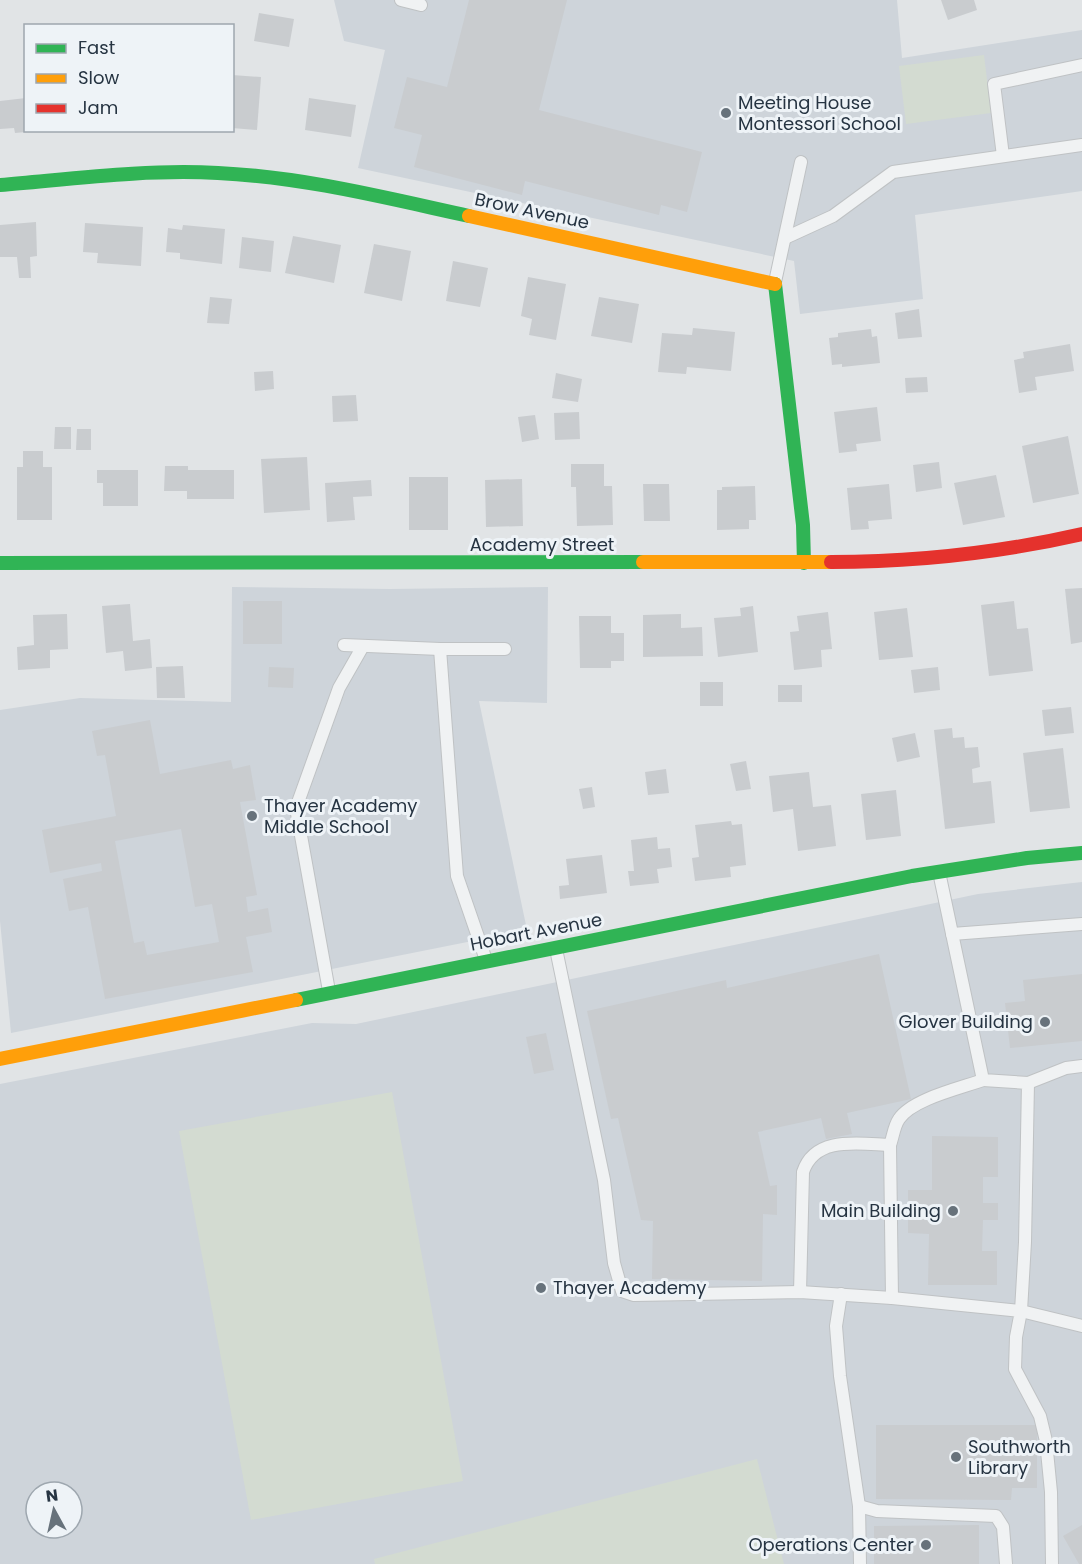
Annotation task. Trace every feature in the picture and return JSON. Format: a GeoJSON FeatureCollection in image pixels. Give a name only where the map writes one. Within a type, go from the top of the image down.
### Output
{"type":"FeatureCollection","features":[{"type":"Feature","properties":{"kind":"street","name":"Brow Avenue"},"geometry":{"type":"LineString","coordinates":[[0,185],[188,172],[270,177],[319,183],[775,283]]}},
{"type":"Feature","properties":{"kind":"street"},"geometry":{"type":"LineString","coordinates":[[775,283],[804,525],[804,563]]}},
{"type":"Feature","properties":{"kind":"street","name":"Academy Street"},"geometry":{"type":"LineString","coordinates":[[0,563],[885,562],[1022,547],[1082,534]]}},
{"type":"Feature","properties":{"kind":"street","name":"Hobart Avenue"},"geometry":{"type":"LineString","coordinates":[[0,1059],[939,871],[1082,853]]}},
{"type":"Feature","properties":{"kind":"lane"},"geometry":{"type":"LineString","coordinates":[[401,0],[421,5]]}},
{"type":"Feature","properties":{"kind":"lane"},"geometry":{"type":"LineString","coordinates":[[1003,156],[994,84],[1082,65]]}},
{"type":"Feature","properties":{"kind":"lane"},"geometry":{"type":"LineString","coordinates":[[785,238],[833,216],[893,172],[1082,145]]}},
{"type":"Feature","properties":{"kind":"lane"},"geometry":{"type":"LineString","coordinates":[[775,283],[801,162]]}},
{"type":"Feature","properties":{"kind":"lane"},"geometry":{"type":"LineString","coordinates":[[344,645],[505,649]]}},
{"type":"Feature","properties":{"kind":"lane"},"geometry":{"type":"LineString","coordinates":[[329,993],[296,808],[339,688],[363,646]]}},
{"type":"Feature","properties":{"kind":"lane"},"geometry":{"type":"LineString","coordinates":[[440,649],[457,876],[486,961]]}},
{"type":"Feature","properties":{"kind":"lane"},"geometry":{"type":"LineString","coordinates":[[939,871],[984,1080]]}},
{"type":"Feature","properties":{"kind":"lane"},"geometry":{"type":"LineString","coordinates":[[952,934],[1082,924]]}},
{"type":"Feature","properties":{"kind":"lane"},"geometry":{"type":"LineString","coordinates":[[555,947],[604,1180],[614,1263],[622,1291],[634,1295],[800,1292],[841,1294],[1021,1311],[1082,1326]]}},
{"type":"Feature","properties":{"kind":"lane"},"geometry":{"type":"LineString","coordinates":[[892,1298],[890,1145],[898,1120],[907,1109],[920,1102],[984,1080],[1028,1083],[1066,1068],[1082,1066]]}},
{"type":"Feature","properties":{"kind":"lane"},"geometry":{"type":"LineString","coordinates":[[1028,1083],[1025,1242],[1015,1369],[1040,1416],[1046,1441],[1051,1492],[1052,1564]]}},
{"type":"Feature","properties":{"kind":"lane"},"geometry":{"type":"LineString","coordinates":[[800,1292],[803,1172],[806,1163],[823,1149],[841,1143],[890,1145]]}},
{"type":"Feature","properties":{"kind":"lane"},"geometry":{"type":"LineString","coordinates":[[841,1294],[836,1326],[840,1376],[859,1506],[860,1564]]}},
{"type":"Feature","properties":{"kind":"lane"},"geometry":{"type":"LineString","coordinates":[[859,1506],[877,1511],[996,1516],[1004,1527],[1006,1564]]}},
{"type":"Feature","properties":{"kind":"shaded area","name":"Meeting House Montessori School"},"geometry":{"type":"Polygon","coordinates":[[[334,0],[897,0],[902,58],[1082,30],[1082,191],[915,215],[923,299],[800,314],[794,261],[358,168],[385,50],[344,41],[334,0]]]}},
{"type":"Feature","properties":{"kind":"shaded area"},"geometry":{"type":"Polygon","coordinates":[[[984,55],[991,113],[906,124],[899,66],[984,55]]]}},
{"type":"Feature","properties":{"kind":"shaded area","name":"Thayer Academy Middle School"},"geometry":{"type":"Polygon","coordinates":[[[232,587],[390,589],[548,587],[547,703],[479,701],[527,930],[11,1033],[0,921],[0,710],[80,698],[231,702],[232,587]]]}},
{"type":"Feature","properties":{"kind":"shaded area","name":"Thayer Academy"},"geometry":{"type":"Polygon","coordinates":[[[1082,882],[1082,1564],[0,1564],[0,1084],[312,1023],[356,1024],[978,894],[1082,882]]]}},
{"type":"Feature","properties":{"kind":"shaded area"},"geometry":{"type":"Polygon","coordinates":[[[392,1092],[463,1481],[251,1520],[179,1131],[392,1092]]]}},
{"type":"Feature","properties":{"kind":"shaded area"},"geometry":{"type":"Polygon","coordinates":[[[757,1459],[784,1564],[375,1564],[374,1559],[757,1459]]]}},
{"type":"Feature","properties":{"kind":"building"},"geometry":{"type":"Polygon","coordinates":[[[469,0],[567,0],[539,110],[702,152],[687,212],[661,205],[659,215],[525,181],[522,195],[414,167],[422,135],[394,128],[407,77],[447,87],[469,0]]]}},
{"type":"Feature","properties":{"kind":"building"},"geometry":{"type":"Polygon","coordinates":[[[941,0],[974,0],[977,10],[948,20],[941,0]]]}},
{"type":"Feature","properties":{"kind":"building"},"geometry":{"type":"Polygon","coordinates":[[[259,13],[294,19],[289,47],[254,41],[259,13]]]}},
{"type":"Feature","properties":{"kind":"building"},"geometry":{"type":"Polygon","coordinates":[[[234,75],[261,77],[257,130],[234,128],[234,75]]]}},
{"type":"Feature","properties":{"kind":"building"},"geometry":{"type":"Polygon","coordinates":[[[24,98],[24,132],[26,132],[15,133],[14,128],[0,129],[0,101],[24,98]]]}},
{"type":"Feature","properties":{"kind":"building"},"geometry":{"type":"Polygon","coordinates":[[[309,98],[356,105],[351,137],[305,130],[309,98]]]}},
{"type":"Feature","properties":{"kind":"building"},"geometry":{"type":"Polygon","coordinates":[[[36,222],[37,256],[30,257],[31,278],[19,278],[17,257],[0,257],[0,225],[36,222]]]}},
{"type":"Feature","properties":{"kind":"building"},"geometry":{"type":"Polygon","coordinates":[[[85,223],[143,227],[141,266],[97,263],[98,253],[83,252],[85,223]]]}},
{"type":"Feature","properties":{"kind":"building"},"geometry":{"type":"Polygon","coordinates":[[[183,225],[225,229],[222,264],[180,259],[180,253],[166,252],[168,228],[182,230],[183,225]]]}},
{"type":"Feature","properties":{"kind":"building"},"geometry":{"type":"Polygon","coordinates":[[[293,236],[341,245],[334,283],[285,273],[293,236]]]}},
{"type":"Feature","properties":{"kind":"building"},"geometry":{"type":"Polygon","coordinates":[[[242,237],[274,241],[271,272],[239,268],[242,237]]]}},
{"type":"Feature","properties":{"kind":"building"},"geometry":{"type":"Polygon","coordinates":[[[374,244],[411,251],[402,301],[364,293],[374,244]]]}},
{"type":"Feature","properties":{"kind":"building"},"geometry":{"type":"Polygon","coordinates":[[[453,261],[488,268],[480,307],[446,301],[453,261]]]}},
{"type":"Feature","properties":{"kind":"building"},"geometry":{"type":"Polygon","coordinates":[[[528,277],[566,284],[556,340],[529,335],[532,319],[521,316],[528,277]]]}},
{"type":"Feature","properties":{"kind":"building"},"geometry":{"type":"Polygon","coordinates":[[[210,297],[232,299],[229,324],[207,323],[210,297]]]}},
{"type":"Feature","properties":{"kind":"building"},"geometry":{"type":"Polygon","coordinates":[[[599,297],[639,304],[632,343],[591,336],[599,297]]]}},
{"type":"Feature","properties":{"kind":"building"},"geometry":{"type":"Polygon","coordinates":[[[919,309],[922,337],[898,339],[895,313],[919,309]]]}},
{"type":"Feature","properties":{"kind":"building"},"geometry":{"type":"Polygon","coordinates":[[[693,328],[735,332],[731,371],[687,367],[686,374],[658,372],[662,333],[692,335],[693,328]]]}},
{"type":"Feature","properties":{"kind":"building"},"geometry":{"type":"Polygon","coordinates":[[[871,329],[872,337],[877,336],[880,363],[842,367],[842,364],[832,365],[829,338],[838,337],[838,333],[871,329]]]}},
{"type":"Feature","properties":{"kind":"building"},"geometry":{"type":"Polygon","coordinates":[[[1070,344],[1074,371],[1035,377],[1037,390],[1019,393],[1014,360],[1024,358],[1023,352],[1070,344]]]}},
{"type":"Feature","properties":{"kind":"building"},"geometry":{"type":"Polygon","coordinates":[[[273,371],[274,389],[255,391],[254,372],[273,371]]]}},
{"type":"Feature","properties":{"kind":"building"},"geometry":{"type":"Polygon","coordinates":[[[556,373],[582,379],[578,402],[552,398],[556,373]]]}},
{"type":"Feature","properties":{"kind":"building"},"geometry":{"type":"Polygon","coordinates":[[[927,377],[928,392],[906,393],[905,378],[927,377]]]}},
{"type":"Feature","properties":{"kind":"building"},"geometry":{"type":"Polygon","coordinates":[[[356,395],[358,421],[333,422],[332,396],[356,395]]]}},
{"type":"Feature","properties":{"kind":"building"},"geometry":{"type":"Polygon","coordinates":[[[877,407],[881,441],[856,444],[857,451],[839,453],[834,412],[877,407]]]}},
{"type":"Feature","properties":{"kind":"building"},"geometry":{"type":"Polygon","coordinates":[[[579,412],[580,439],[555,440],[554,413],[579,412]]]}},
{"type":"Feature","properties":{"kind":"building"},"geometry":{"type":"Polygon","coordinates":[[[535,415],[539,439],[522,442],[518,417],[535,415]]]}},
{"type":"Feature","properties":{"kind":"building"},"geometry":{"type":"Polygon","coordinates":[[[55,427],[71,427],[71,449],[54,449],[55,427]]]}},
{"type":"Feature","properties":{"kind":"building"},"geometry":{"type":"Polygon","coordinates":[[[77,429],[91,429],[91,450],[76,450],[77,429]]]}},
{"type":"Feature","properties":{"kind":"building"},"geometry":{"type":"Polygon","coordinates":[[[1068,436],[1079,494],[1033,503],[1022,446],[1068,436]]]}},
{"type":"Feature","properties":{"kind":"building"},"geometry":{"type":"Polygon","coordinates":[[[23,451],[43,451],[43,467],[52,467],[52,520],[17,520],[17,467],[23,467],[23,451]]]}},
{"type":"Feature","properties":{"kind":"building"},"geometry":{"type":"Polygon","coordinates":[[[307,457],[310,510],[264,513],[261,459],[307,457]]]}},
{"type":"Feature","properties":{"kind":"building"},"geometry":{"type":"Polygon","coordinates":[[[939,462],[942,488],[916,492],[913,465],[939,462]]]}},
{"type":"Feature","properties":{"kind":"building"},"geometry":{"type":"Polygon","coordinates":[[[571,464],[604,464],[604,486],[612,486],[613,525],[577,526],[576,487],[571,487],[571,464]]]}},
{"type":"Feature","properties":{"kind":"building"},"geometry":{"type":"Polygon","coordinates":[[[165,466],[188,466],[188,470],[234,470],[234,499],[187,499],[187,491],[164,491],[165,466]]]}},
{"type":"Feature","properties":{"kind":"building"},"geometry":{"type":"Polygon","coordinates":[[[97,470],[138,470],[138,506],[103,506],[103,483],[97,483],[97,470]]]}},
{"type":"Feature","properties":{"kind":"building"},"geometry":{"type":"Polygon","coordinates":[[[996,475],[1005,517],[963,525],[954,483],[996,475]]]}},
{"type":"Feature","properties":{"kind":"building"},"geometry":{"type":"Polygon","coordinates":[[[409,477],[448,477],[448,530],[409,530],[409,477]]]}},
{"type":"Feature","properties":{"kind":"building"},"geometry":{"type":"Polygon","coordinates":[[[522,479],[523,526],[486,527],[485,480],[522,479]]]}},
{"type":"Feature","properties":{"kind":"building"},"geometry":{"type":"Polygon","coordinates":[[[371,480],[372,496],[353,497],[355,520],[327,522],[325,483],[371,480]]]}},
{"type":"Feature","properties":{"kind":"building"},"geometry":{"type":"Polygon","coordinates":[[[643,484],[669,484],[670,521],[644,521],[643,484]]]}},
{"type":"Feature","properties":{"kind":"building"},"geometry":{"type":"Polygon","coordinates":[[[889,484],[892,519],[868,521],[869,529],[851,530],[847,488],[889,484]]]}},
{"type":"Feature","properties":{"kind":"building"},"geometry":{"type":"Polygon","coordinates":[[[755,486],[756,520],[749,520],[749,529],[717,530],[717,490],[722,490],[722,487],[755,486]]]}},
{"type":"Feature","properties":{"kind":"building"},"geometry":{"type":"Polygon","coordinates":[[[1082,588],[1082,642],[1071,644],[1065,589],[1082,588]]]}},
{"type":"Feature","properties":{"kind":"building"},"geometry":{"type":"Polygon","coordinates":[[[243,601],[282,601],[282,644],[243,644],[243,601]]]}},
{"type":"Feature","properties":{"kind":"building"},"geometry":{"type":"Polygon","coordinates":[[[1014,601],[1017,629],[1028,628],[1033,671],[989,676],[981,605],[1014,601]]]}},
{"type":"Feature","properties":{"kind":"building"},"geometry":{"type":"Polygon","coordinates":[[[130,604],[133,641],[150,639],[152,668],[125,671],[123,651],[106,653],[102,606],[130,604]]]}},
{"type":"Feature","properties":{"kind":"building"},"geometry":{"type":"Polygon","coordinates":[[[753,606],[758,652],[718,657],[714,618],[741,616],[740,608],[753,606]]]}},
{"type":"Feature","properties":{"kind":"building"},"geometry":{"type":"Polygon","coordinates":[[[907,608],[913,657],[879,660],[874,612],[907,608]]]}},
{"type":"Feature","properties":{"kind":"building"},"geometry":{"type":"Polygon","coordinates":[[[828,612],[832,649],[821,650],[822,667],[794,670],[790,632],[799,631],[797,616],[828,612]]]}},
{"type":"Feature","properties":{"kind":"building"},"geometry":{"type":"Polygon","coordinates":[[[67,614],[68,649],[50,650],[50,668],[18,670],[17,647],[34,645],[33,615],[67,614]]]}},
{"type":"Feature","properties":{"kind":"building"},"geometry":{"type":"Polygon","coordinates":[[[681,614],[681,628],[702,627],[703,656],[643,657],[643,615],[681,614]]]}},
{"type":"Feature","properties":{"kind":"building"},"geometry":{"type":"Polygon","coordinates":[[[579,616],[611,616],[611,633],[624,633],[624,661],[611,661],[611,668],[580,668],[579,616]]]}},
{"type":"Feature","properties":{"kind":"building"},"geometry":{"type":"Polygon","coordinates":[[[183,666],[185,698],[157,698],[156,667],[183,666]]]}},
{"type":"Feature","properties":{"kind":"building"},"geometry":{"type":"Polygon","coordinates":[[[269,667],[294,668],[293,688],[268,687],[269,667]]]}},
{"type":"Feature","properties":{"kind":"building"},"geometry":{"type":"Polygon","coordinates":[[[938,667],[940,690],[914,693],[911,670],[938,667]]]}},
{"type":"Feature","properties":{"kind":"building"},"geometry":{"type":"Polygon","coordinates":[[[700,682],[723,682],[723,706],[700,706],[700,682]]]}},
{"type":"Feature","properties":{"kind":"building"},"geometry":{"type":"Polygon","coordinates":[[[778,685],[802,685],[802,702],[778,702],[778,685]]]}},
{"type":"Feature","properties":{"kind":"building"},"geometry":{"type":"Polygon","coordinates":[[[1071,707],[1074,733],[1045,736],[1042,710],[1071,707]]]}},
{"type":"Feature","properties":{"kind":"building"},"geometry":{"type":"Polygon","coordinates":[[[150,720],[160,774],[231,760],[233,769],[250,765],[256,800],[240,802],[257,895],[246,897],[248,912],[268,908],[272,932],[246,937],[253,972],[105,999],[88,907],[69,911],[63,879],[102,871],[101,863],[50,873],[42,830],[116,816],[105,755],[97,756],[92,731],[150,720]],[[181,829],[115,841],[134,943],[144,941],[147,955],[219,942],[212,904],[195,907],[181,829]]]}},
{"type":"Feature","properties":{"kind":"building"},"geometry":{"type":"Polygon","coordinates":[[[952,728],[953,738],[964,737],[965,748],[978,747],[980,767],[972,769],[973,783],[991,781],[995,823],[945,829],[934,730],[952,728]]]}},
{"type":"Feature","properties":{"kind":"building"},"geometry":{"type":"Polygon","coordinates":[[[915,733],[920,757],[897,762],[892,738],[915,733]]]}},
{"type":"Feature","properties":{"kind":"building"},"geometry":{"type":"Polygon","coordinates":[[[1063,748],[1070,808],[1030,812],[1023,753],[1063,748]]]}},
{"type":"Feature","properties":{"kind":"building"},"geometry":{"type":"Polygon","coordinates":[[[746,761],[751,789],[736,791],[730,764],[746,761]]]}},
{"type":"Feature","properties":{"kind":"building"},"geometry":{"type":"Polygon","coordinates":[[[666,769],[669,793],[648,795],[645,772],[666,769]]]}},
{"type":"Feature","properties":{"kind":"building"},"geometry":{"type":"Polygon","coordinates":[[[809,772],[813,807],[831,805],[836,846],[798,851],[793,809],[773,812],[769,776],[809,772]]]}},
{"type":"Feature","properties":{"kind":"building"},"geometry":{"type":"Polygon","coordinates":[[[592,787],[595,807],[583,809],[579,789],[592,787]]]}},
{"type":"Feature","properties":{"kind":"building"},"geometry":{"type":"Polygon","coordinates":[[[896,790],[901,836],[866,840],[861,794],[896,790]]]}},
{"type":"Feature","properties":{"kind":"building"},"geometry":{"type":"Polygon","coordinates":[[[731,821],[732,825],[742,824],[746,865],[730,867],[731,877],[695,881],[692,858],[699,857],[695,825],[731,821]]]}},
{"type":"Feature","properties":{"kind":"building"},"geometry":{"type":"Polygon","coordinates":[[[657,837],[658,849],[670,848],[672,867],[657,869],[659,883],[630,886],[628,871],[634,871],[631,840],[657,837]]]}},
{"type":"Feature","properties":{"kind":"building"},"geometry":{"type":"Polygon","coordinates":[[[602,855],[607,893],[560,899],[559,886],[569,885],[566,859],[602,855]]]}},
{"type":"Feature","properties":{"kind":"building"},"geometry":{"type":"Polygon","coordinates":[[[879,954],[911,1099],[847,1113],[852,1134],[826,1139],[821,1118],[758,1132],[770,1186],[777,1185],[777,1215],[763,1214],[762,1281],[652,1279],[653,1221],[641,1220],[618,1118],[611,1119],[587,1011],[726,980],[727,988],[879,954]]]}},
{"type":"Feature","properties":{"kind":"building","name":"Glover Building"},"geometry":{"type":"Polygon","coordinates":[[[1082,974],[1082,1041],[1010,1048],[1005,1003],[1025,1001],[1023,980],[1082,974]]]}},
{"type":"Feature","properties":{"kind":"building"},"geometry":{"type":"Polygon","coordinates":[[[546,1033],[554,1070],[534,1074],[526,1037],[546,1033]]]}},
{"type":"Feature","properties":{"kind":"building","name":"Main Building"},"geometry":{"type":"Polygon","coordinates":[[[932,1136],[998,1137],[998,1177],[983,1177],[983,1203],[998,1203],[998,1220],[983,1220],[982,1251],[997,1251],[997,1285],[928,1285],[929,1234],[908,1233],[908,1190],[932,1190],[932,1136]]]}},
{"type":"Feature","properties":{"kind":"building","name":"Southworth Library"},"geometry":{"type":"Polygon","coordinates":[[[876,1425],[1037,1425],[1037,1488],[1012,1488],[1011,1500],[876,1499],[876,1425]]]}},
{"type":"Feature","properties":{"kind":"building","name":"Operations Center"},"geometry":{"type":"Polygon","coordinates":[[[979,1525],[979,1564],[874,1564],[874,1526],[979,1525]]]}},
{"type":"Feature","properties":{"kind":"building"},"geometry":{"type":"Polygon","coordinates":[[[1082,1525],[1082,1564],[1079,1564],[1063,1536],[1082,1525]]]}},
{"type":"Feature","properties":{"kind":"traffic: fast"},"geometry":{"type":"LineString","coordinates":[[0,185],[136,173],[191,172],[250,175],[313,184],[469,216]]}},
{"type":"Feature","properties":{"kind":"traffic: fast"},"geometry":{"type":"LineString","coordinates":[[775,284],[803,525],[804,563]]}},
{"type":"Feature","properties":{"kind":"traffic: fast"},"geometry":{"type":"LineString","coordinates":[[0,563],[643,562]]}},
{"type":"Feature","properties":{"kind":"traffic: fast"},"geometry":{"type":"LineString","coordinates":[[296,1000],[912,876],[1027,858],[1082,853]]}},
{"type":"Feature","properties":{"kind":"traffic: slow"},"geometry":{"type":"LineString","coordinates":[[469,216],[775,284]]}},
{"type":"Feature","properties":{"kind":"traffic: slow"},"geometry":{"type":"LineString","coordinates":[[643,562],[831,562]]}},
{"type":"Feature","properties":{"kind":"traffic: slow"},"geometry":{"type":"LineString","coordinates":[[0,1059],[296,1000]]}},
{"type":"Feature","properties":{"kind":"traffic: jam"},"geometry":{"type":"LineString","coordinates":[[831,562],[957,555],[1082,534]]}},
{"type":"Feature","properties":{"kind":"place","name":"Meeting House Montessori School"},"geometry":{"type":"Point","coordinates":[726,113]}},
{"type":"Feature","properties":{"kind":"place","name":"Thayer Academy Middle School"},"geometry":{"type":"Point","coordinates":[252,816]}},
{"type":"Feature","properties":{"kind":"place","name":"Glover Building"},"geometry":{"type":"Point","coordinates":[1045,1022]}},
{"type":"Feature","properties":{"kind":"place","name":"Main Building"},"geometry":{"type":"Point","coordinates":[953,1211]}},
{"type":"Feature","properties":{"kind":"place","name":"Thayer Academy"},"geometry":{"type":"Point","coordinates":[541,1288]}},
{"type":"Feature","properties":{"kind":"place","name":"Southworth Library"},"geometry":{"type":"Point","coordinates":[956,1457]}},
{"type":"Feature","properties":{"kind":"place","name":"Operations Center"},"geometry":{"type":"Point","coordinates":[926,1545]}}]}
